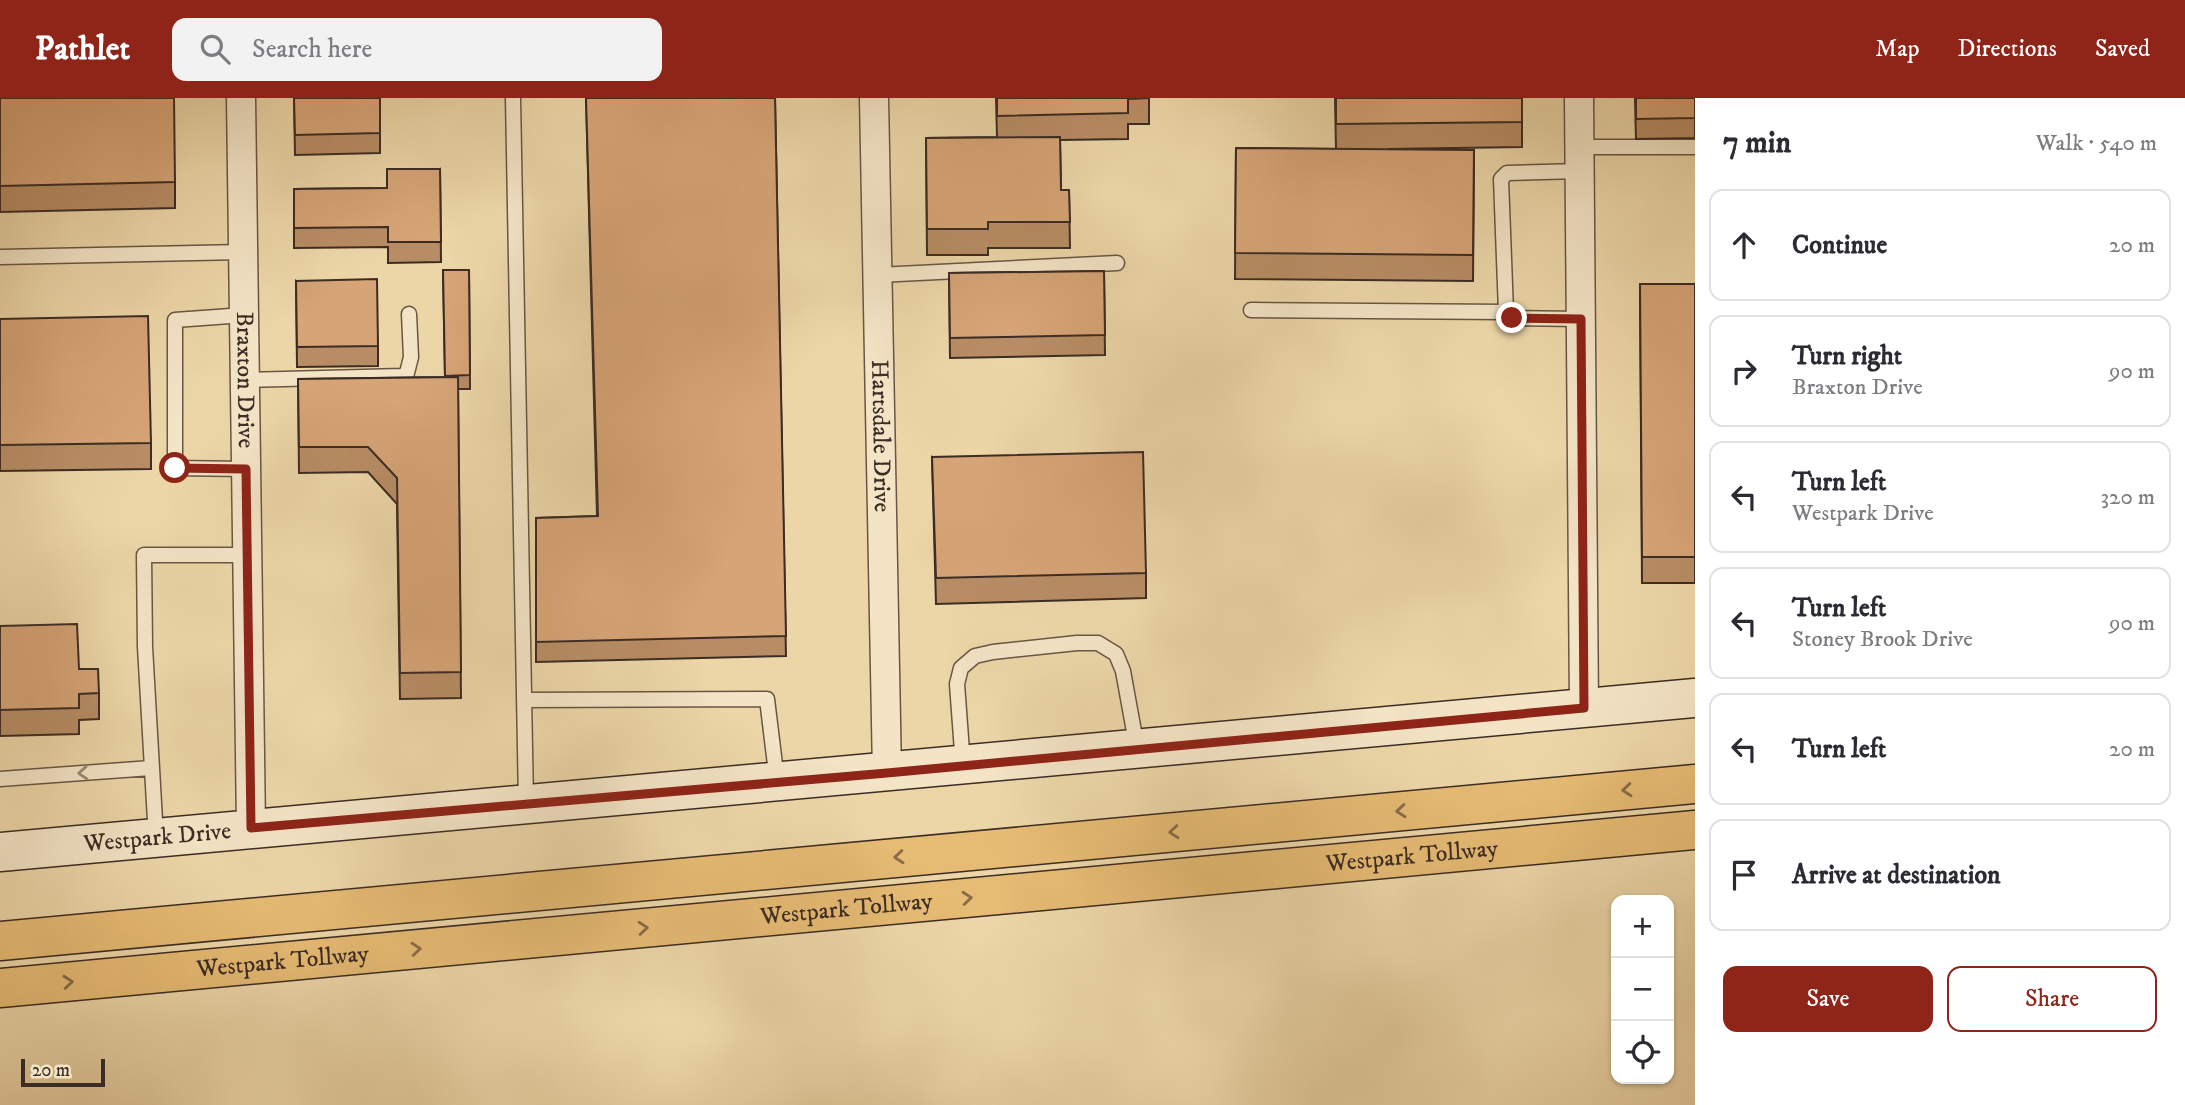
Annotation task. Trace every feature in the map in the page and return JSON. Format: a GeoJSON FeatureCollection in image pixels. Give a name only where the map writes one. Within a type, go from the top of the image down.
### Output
{"type":"FeatureCollection","features":[{"type":"Feature","properties":{"kind":"highway","name":"Westpark Tollway"},"geometry":{"type":"LineString","coordinates":[[0,941],[1695,784]]}},
{"type":"Feature","properties":{"kind":"highway","name":"Westpark Tollway"},"geometry":{"type":"LineString","coordinates":[[0,988],[1695,830]]}},
{"type":"Feature","properties":{"kind":"main road","name":"Westpark Drive"},"geometry":{"type":"LineString","coordinates":[[0,852],[1695,698]]}},
{"type":"Feature","properties":{"kind":"street","name":"Braxton Drive"},"geometry":{"type":"LineString","coordinates":[[241,98],[251,828]]}},
{"type":"Feature","properties":{"kind":"street","name":"Hartsdale Drive"},"geometry":{"type":"LineString","coordinates":[[874,98],[887,773]]}},
{"type":"Feature","properties":{"kind":"street"},"geometry":{"type":"LineString","coordinates":[[1579,98],[1584,708]]}},
{"type":"Feature","properties":{"kind":"lane"},"geometry":{"type":"LineString","coordinates":[[513,98],[526,804]]}},
{"type":"Feature","properties":{"kind":"lane"},"geometry":{"type":"LineString","coordinates":[[1581,319],[1512,318],[1506,312],[1501,179],[1507,173],[1580,159],[1695,147]]}},
{"type":"Feature","properties":{"kind":"lane"},"geometry":{"type":"LineString","coordinates":[[0,257],[243,252]]}},
{"type":"Feature","properties":{"kind":"lane"},"geometry":{"type":"LineString","coordinates":[[878,275],[1117,262]]}},
{"type":"Feature","properties":{"kind":"lane"},"geometry":{"type":"LineString","coordinates":[[1251,310],[1506,312]]}},
{"type":"Feature","properties":{"kind":"lane"},"geometry":{"type":"LineString","coordinates":[[245,380],[402,376],[407,373],[411,357],[409,314]]}},
{"type":"Feature","properties":{"kind":"lane"},"geometry":{"type":"LineString","coordinates":[[244,315],[175,320],[175,468],[246,469]]}},
{"type":"Feature","properties":{"kind":"lane"},"geometry":{"type":"LineString","coordinates":[[156,838],[145,648],[144,555],[247,555]]}},
{"type":"Feature","properties":{"kind":"lane"},"geometry":{"type":"LineString","coordinates":[[963,766],[957,684],[961,668],[975,656],[993,652],[1077,643],[1098,643],[1116,654],[1123,671],[1137,749]]}},
{"type":"Feature","properties":{"kind":"lane"},"geometry":{"type":"LineString","coordinates":[[524,700],[766,699],[778,782]]}},
{"type":"Feature","properties":{"kind":"lane"},"geometry":{"type":"LineString","coordinates":[[0,779],[151,768]]}},
{"type":"Feature","properties":{"kind":"building"},"geometry":{"type":"Polygon","coordinates":[[[0,98],[174,98],[175,182],[0,186],[0,98]]]}},
{"type":"Feature","properties":{"kind":"building"},"geometry":{"type":"Polygon","coordinates":[[[294,98],[380,98],[380,133],[295,135],[294,98]]]}},
{"type":"Feature","properties":{"kind":"building"},"geometry":{"type":"Polygon","coordinates":[[[586,98],[775,98],[786,636],[536,642],[536,518],[598,516],[586,98]]]}},
{"type":"Feature","properties":{"kind":"building"},"geometry":{"type":"Polygon","coordinates":[[[997,98],[1149,98],[1128,99],[1128,113],[997,116],[997,98]]]}},
{"type":"Feature","properties":{"kind":"building"},"geometry":{"type":"Polygon","coordinates":[[[1336,98],[1522,98],[1522,122],[1336,124],[1336,98]]]}},
{"type":"Feature","properties":{"kind":"building"},"geometry":{"type":"Polygon","coordinates":[[[1636,98],[1695,98],[1695,118],[1636,119],[1636,98]]]}},
{"type":"Feature","properties":{"kind":"building"},"geometry":{"type":"Polygon","coordinates":[[[1060,137],[1061,190],[1069,190],[1070,222],[988,222],[988,229],[927,229],[926,138],[1060,137]]]}},
{"type":"Feature","properties":{"kind":"building"},"geometry":{"type":"Polygon","coordinates":[[[1236,148],[1474,150],[1473,255],[1235,253],[1236,148]]]}},
{"type":"Feature","properties":{"kind":"building"},"geometry":{"type":"Polygon","coordinates":[[[387,169],[440,169],[441,242],[388,242],[388,227],[294,228],[294,189],[387,188],[387,169]]]}},
{"type":"Feature","properties":{"kind":"building"},"geometry":{"type":"Polygon","coordinates":[[[443,270],[469,270],[470,375],[445,376],[443,270]]]}},
{"type":"Feature","properties":{"kind":"building"},"geometry":{"type":"Polygon","coordinates":[[[1104,271],[1105,335],[950,338],[949,273],[1104,271]]]}},
{"type":"Feature","properties":{"kind":"building"},"geometry":{"type":"Polygon","coordinates":[[[377,279],[378,346],[297,347],[296,281],[377,279]]]}},
{"type":"Feature","properties":{"kind":"building"},"geometry":{"type":"Polygon","coordinates":[[[1640,284],[1695,284],[1695,557],[1642,557],[1640,284]]]}},
{"type":"Feature","properties":{"kind":"building"},"geometry":{"type":"Polygon","coordinates":[[[148,316],[151,443],[0,445],[0,319],[148,316]]]}},
{"type":"Feature","properties":{"kind":"building"},"geometry":{"type":"Polygon","coordinates":[[[458,377],[461,672],[400,673],[397,478],[368,447],[299,447],[298,379],[458,377]]]}},
{"type":"Feature","properties":{"kind":"building"},"geometry":{"type":"Polygon","coordinates":[[[1143,452],[1146,573],[936,578],[932,457],[1143,452]]]}},
{"type":"Feature","properties":{"kind":"building"},"geometry":{"type":"Polygon","coordinates":[[[77,624],[79,669],[98,669],[99,693],[79,694],[79,708],[0,710],[0,626],[77,624]]]}},
{"type":"Feature","properties":{"kind":"route"},"geometry":{"type":"LineString","coordinates":[[175,468],[246,469],[251,828],[887,773],[1584,708],[1581,319],[1512,318]]}}]}
